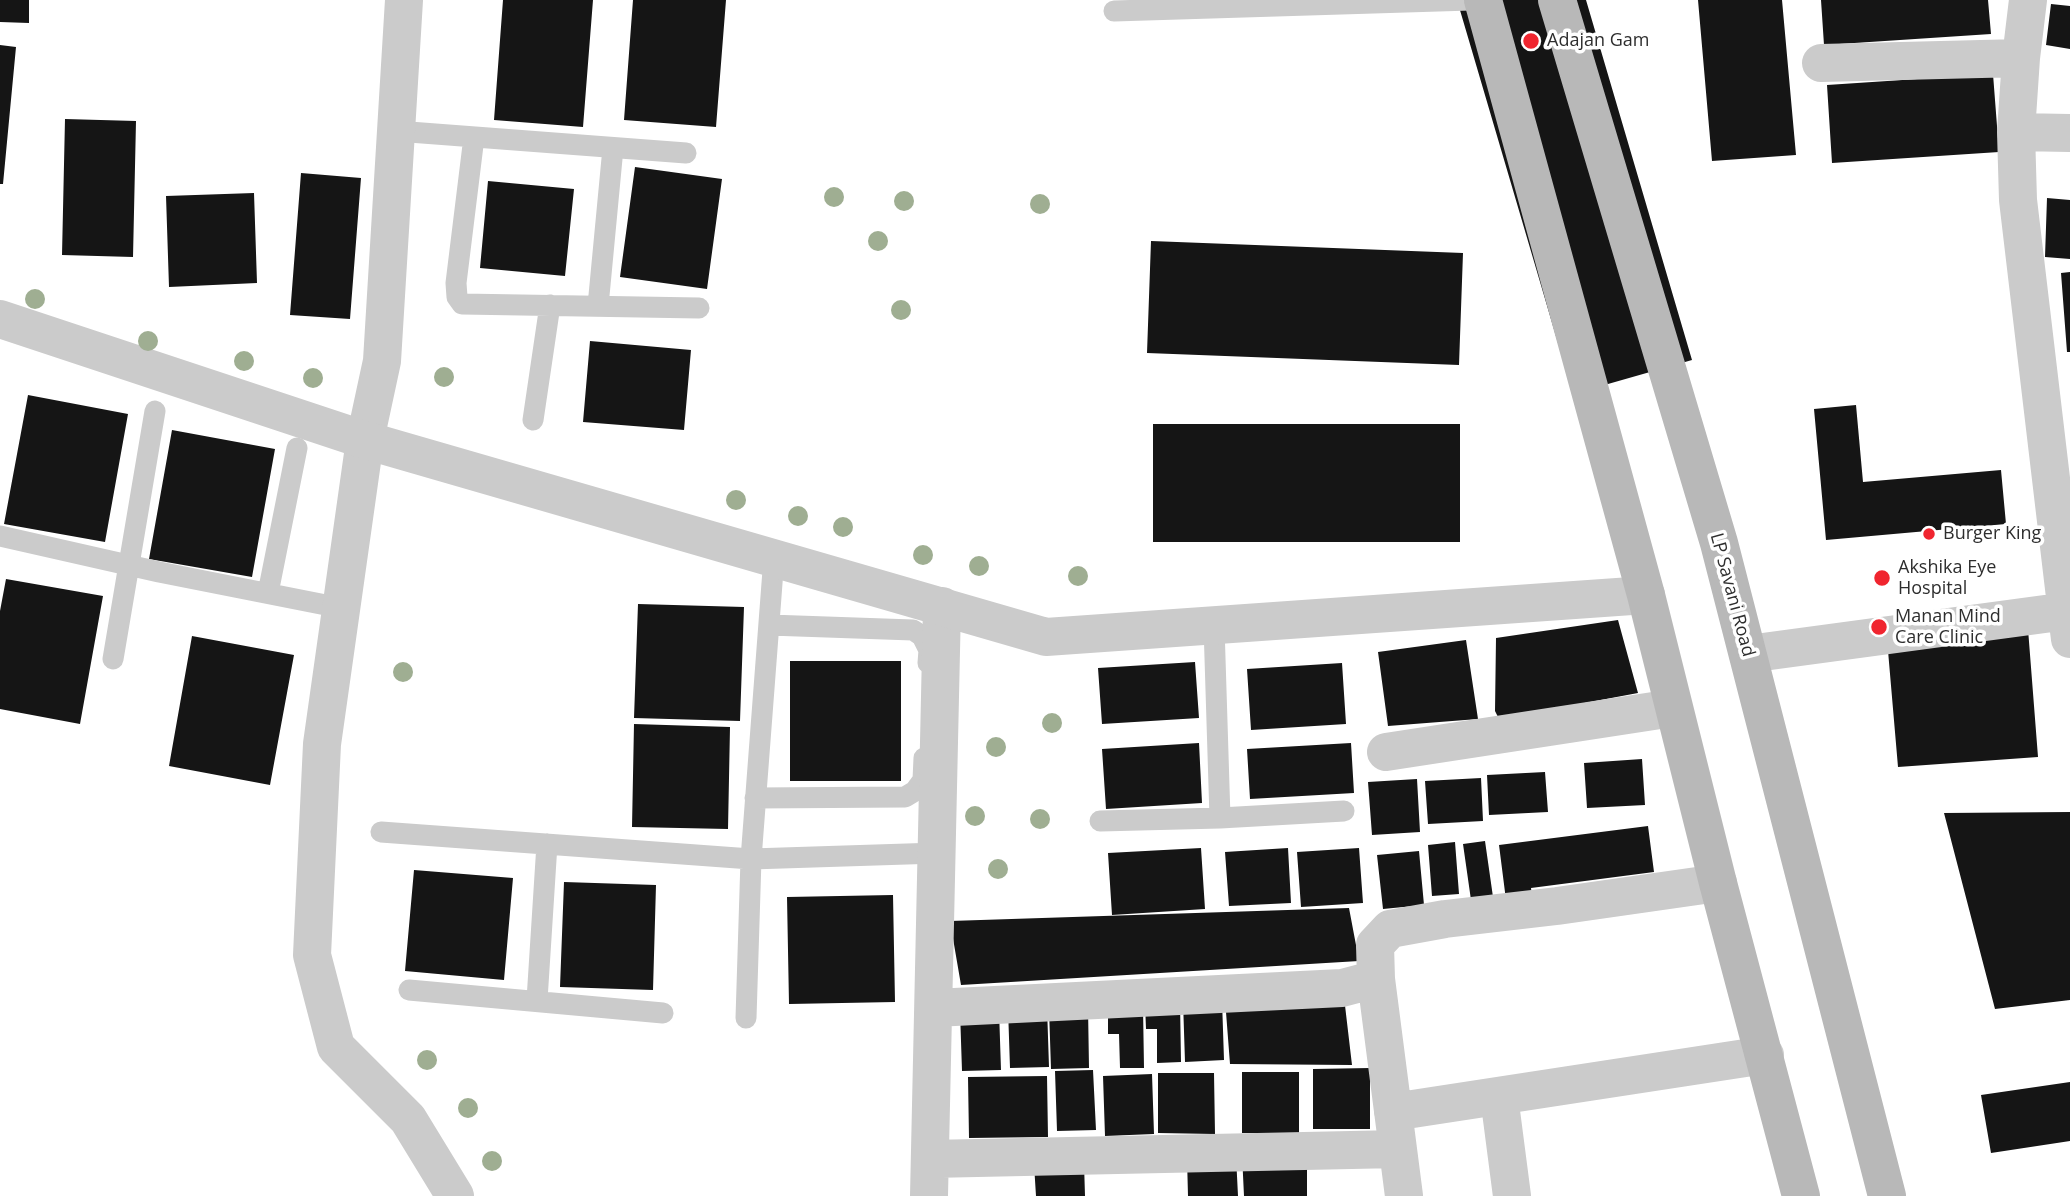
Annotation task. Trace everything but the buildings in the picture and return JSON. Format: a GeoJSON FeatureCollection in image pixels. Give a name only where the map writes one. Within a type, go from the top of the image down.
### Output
{"type":"FeatureCollection","features":[{"type":"Feature","properties":{"kind":"main road"},"geometry":{"type":"LineString","coordinates":[[1483,0],[1646,595],[1718,883],[1801,1196]]}},
{"type":"Feature","properties":{"kind":"main road","name":"LP Savani Road"},"geometry":{"type":"LineString","coordinates":[[1557,0],[1719,542],[1888,1196]]}},
{"type":"Feature","properties":{"kind":"street"},"geometry":{"type":"LineString","coordinates":[[404,0],[382,361],[365,440],[322,744],[312,955],[336,1047],[408,1119],[455,1196]]}},
{"type":"Feature","properties":{"kind":"street"},"geometry":{"type":"LineString","coordinates":[[1748,654],[2068,625],[2018,200],[2016,132],[2028,0]]}},
{"type":"Feature","properties":{"kind":"street"},"geometry":{"type":"LineString","coordinates":[[1821,63],[2021,58]]}},
{"type":"Feature","properties":{"kind":"street"},"geometry":{"type":"LineString","coordinates":[[2016,132],[2070,133]]}},
{"type":"Feature","properties":{"kind":"street"},"geometry":{"type":"LineString","coordinates":[[0,319],[365,440],[1046,637],[1646,595]]}},
{"type":"Feature","properties":{"kind":"street"},"geometry":{"type":"LineString","coordinates":[[942,606],[930,1178],[1398,1149]]}},
{"type":"Feature","properties":{"kind":"street"},"geometry":{"type":"LineString","coordinates":[[1386,752],[1673,708]]}},
{"type":"Feature","properties":{"kind":"street"},"geometry":{"type":"LineString","coordinates":[[1404,1196],[1376,979],[1375,945],[1390,929],[1445,919],[1718,883]]}},
{"type":"Feature","properties":{"kind":"street"},"geometry":{"type":"LineString","coordinates":[[934,1007],[1342,988],[1376,979]]}},
{"type":"Feature","properties":{"kind":"street"},"geometry":{"type":"LineString","coordinates":[[1393,1112],[1765,1055]]}},
{"type":"Feature","properties":{"kind":"street"},"geometry":{"type":"LineString","coordinates":[[1499,1096],[1513,1196]]}},
{"type":"Feature","properties":{"kind":"lane"},"geometry":{"type":"LineString","coordinates":[[1114,11],[1471,0]]}},
{"type":"Feature","properties":{"kind":"lane"},"geometry":{"type":"LineString","coordinates":[[396,131],[686,153]]}},
{"type":"Feature","properties":{"kind":"lane"},"geometry":{"type":"LineString","coordinates":[[474,137],[456,283],[457,297],[463,303],[699,308]]}},
{"type":"Feature","properties":{"kind":"lane"},"geometry":{"type":"LineString","coordinates":[[598,306],[612,148]]}},
{"type":"Feature","properties":{"kind":"lane"},"geometry":{"type":"LineString","coordinates":[[533,420],[550,305]]}},
{"type":"Feature","properties":{"kind":"lane"},"geometry":{"type":"LineString","coordinates":[[113,659],[155,411]]}},
{"type":"Feature","properties":{"kind":"lane"},"geometry":{"type":"LineString","coordinates":[[268,593],[296,448]]}},
{"type":"Feature","properties":{"kind":"lane"},"geometry":{"type":"LineString","coordinates":[[0,536],[341,608]]}},
{"type":"Feature","properties":{"kind":"lane"},"geometry":{"type":"LineString","coordinates":[[746,1018],[751,859],[774,557]]}},
{"type":"Feature","properties":{"kind":"lane"},"geometry":{"type":"LineString","coordinates":[[755,798],[905,797],[915,791],[923,779],[929,650],[922,636],[901,629],[769,625]]}},
{"type":"Feature","properties":{"kind":"lane"},"geometry":{"type":"LineString","coordinates":[[1214,626],[1220,818]]}},
{"type":"Feature","properties":{"kind":"lane"},"geometry":{"type":"LineString","coordinates":[[1100,821],[1344,811]]}},
{"type":"Feature","properties":{"kind":"lane"},"geometry":{"type":"LineString","coordinates":[[381,832],[751,859],[937,853]]}},
{"type":"Feature","properties":{"kind":"lane"},"geometry":{"type":"LineString","coordinates":[[537,1000],[547,844]]}},
{"type":"Feature","properties":{"kind":"lane"},"geometry":{"type":"LineString","coordinates":[[409,990],[663,1013]]}},
{"type":"Feature","properties":{"kind":"place","name":"Adajan Gam"},"geometry":{"type":"Point","coordinates":[1531,41]}},
{"type":"Feature","properties":{"kind":"place","name":"Burger King"},"geometry":{"type":"Point","coordinates":[1929,534]}},
{"type":"Feature","properties":{"kind":"place","name":"Akshika Eye Hospital"},"geometry":{"type":"Point","coordinates":[1882,578]}},
{"type":"Feature","properties":{"kind":"place","name":"Manan Mind Care Clinic"},"geometry":{"type":"Point","coordinates":[1879,627]}}]}
